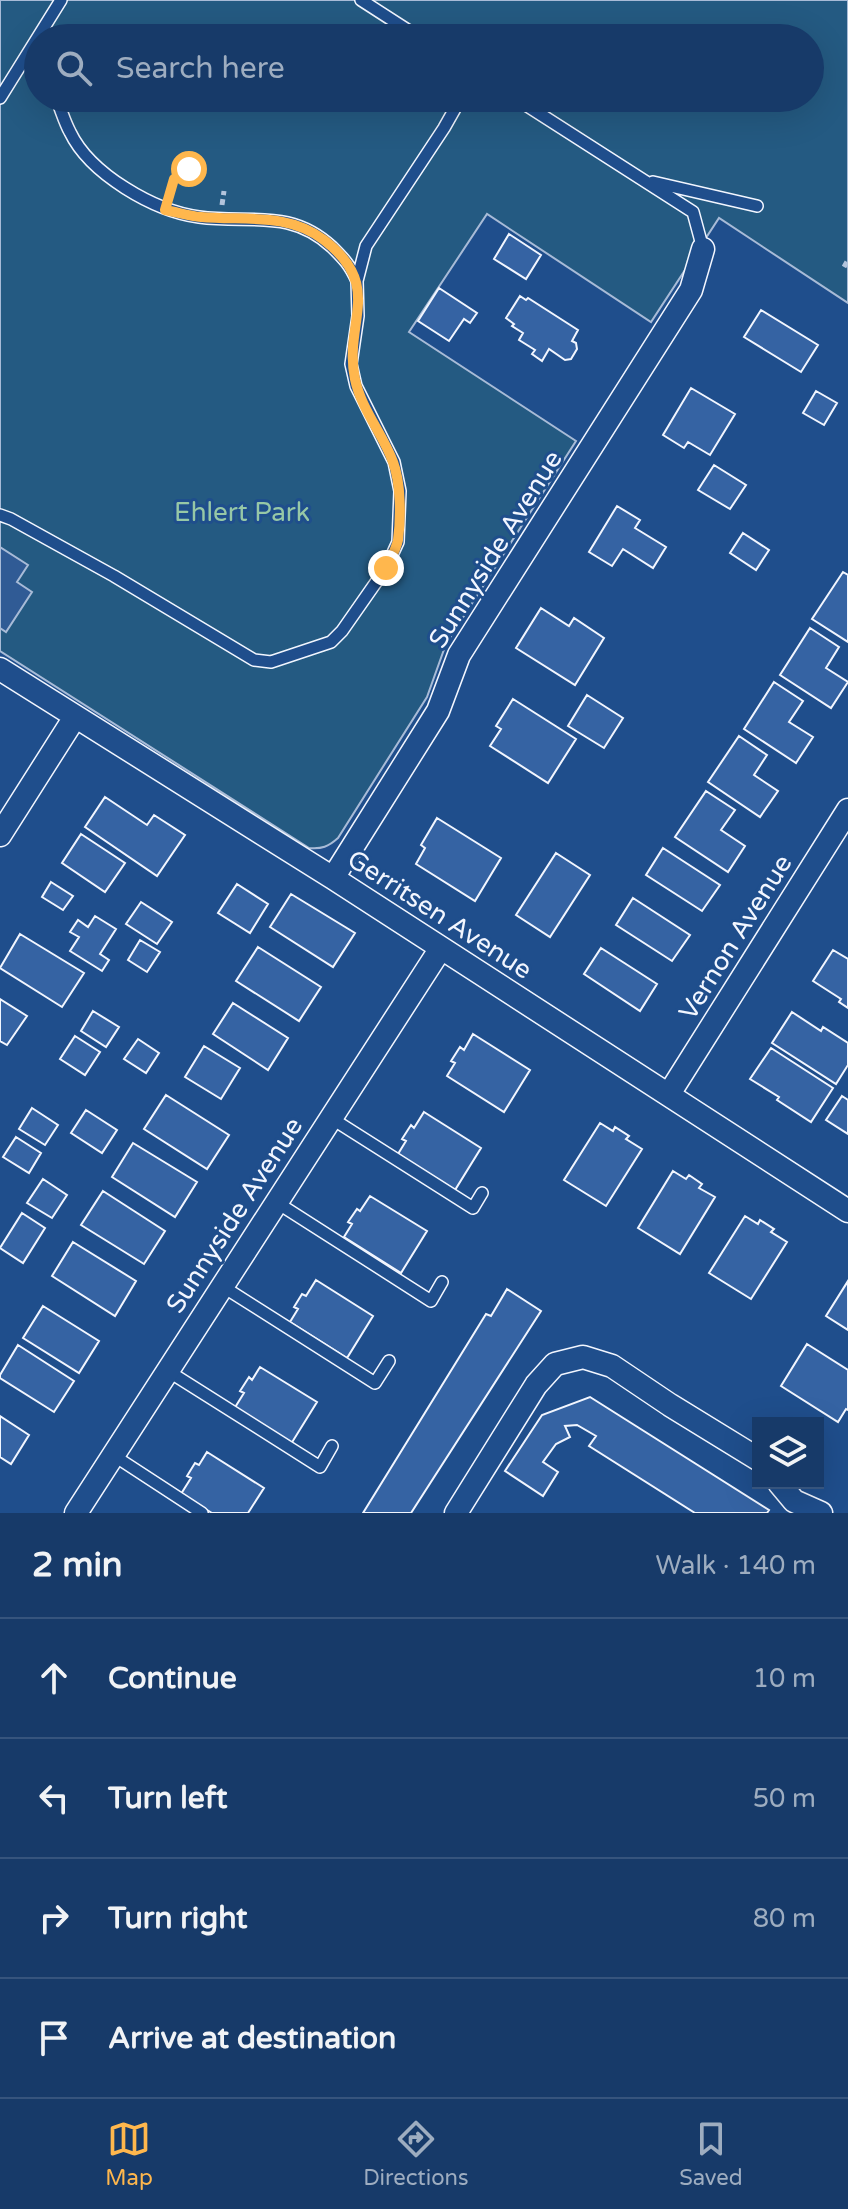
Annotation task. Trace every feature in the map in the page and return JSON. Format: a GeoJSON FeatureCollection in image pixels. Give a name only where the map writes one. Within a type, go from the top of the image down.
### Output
{"type":"FeatureCollection","features":[{"type":"Feature","properties":{"kind":"street","name":"Sunnyside Avenue"},"geometry":{"type":"LineString","coordinates":[[333,878],[438,711],[459,655],[691,290],[703,249]]}},
{"type":"Feature","properties":{"kind":"street","name":"Gerritsen Avenue"},"geometry":{"type":"LineString","coordinates":[[0,669],[333,878],[848,1211]]}},
{"type":"Feature","properties":{"kind":"street"},"geometry":{"type":"LineString","coordinates":[[0,835],[75,717]]}},
{"type":"Feature","properties":{"kind":"street","name":"Vernon Avenue"},"geometry":{"type":"LineString","coordinates":[[669,1094],[848,810]]}},
{"type":"Feature","properties":{"kind":"street","name":"Sunnyside Avenue"},"geometry":{"type":"LineString","coordinates":[[76,1513],[441,948]]}},
{"type":"Feature","properties":{"kind":"street"},"geometry":{"type":"LineString","coordinates":[[456,1513],[536,1385],[555,1364],[583,1357],[612,1366],[752,1455]]}},
{"type":"Feature","properties":{"kind":"street"},"geometry":{"type":"LineString","coordinates":[[790,1507],[821,1513]]}},
{"type":"Feature","properties":{"kind":"lane"},"geometry":{"type":"LineString","coordinates":[[48,24],[61,0]]}},
{"type":"Feature","properties":{"kind":"lane"},"geometry":{"type":"LineString","coordinates":[[361,0],[398,24]]}},
{"type":"Feature","properties":{"kind":"lane"},"geometry":{"type":"LineString","coordinates":[[0,98],[24,61]]}},
{"type":"Feature","properties":{"kind":"lane"},"geometry":{"type":"LineString","coordinates":[[61,112],[70,134],[85,154],[128,190],[165,210],[199,217],[299,225],[324,240],[349,263],[357,281]]}},
{"type":"Feature","properties":{"kind":"lane"},"geometry":{"type":"LineString","coordinates":[[0,515],[46,537],[254,660],[271,662],[331,642],[386,568],[398,542],[400,491],[394,462],[356,386],[351,364],[358,316],[357,281],[366,246],[453,112]]}},
{"type":"Feature","properties":{"kind":"lane"},"geometry":{"type":"LineString","coordinates":[[537,112],[693,212],[703,249]]}},
{"type":"Feature","properties":{"kind":"lane"},"geometry":{"type":"LineString","coordinates":[[645,180],[757,206]]}},
{"type":"Feature","properties":{"kind":"lane"},"geometry":{"type":"LineString","coordinates":[[330,1118],[473,1208],[482,1193]]}},
{"type":"Feature","properties":{"kind":"lane"},"geometry":{"type":"LineString","coordinates":[[276,1202],[431,1301],[442,1282]]}},
{"type":"Feature","properties":{"kind":"lane"},"geometry":{"type":"LineString","coordinates":[[222,1286],[375,1383],[389,1361]]}},
{"type":"Feature","properties":{"kind":"lane"},"geometry":{"type":"LineString","coordinates":[[168,1371],[320,1467],[332,1446]]}},
{"type":"Feature","properties":{"kind":"lane"},"geometry":{"type":"LineString","coordinates":[[113,1455],[202,1513]]}},
{"type":"Feature","properties":{"kind":"path"},"geometry":{"type":"LineString","coordinates":[[165,210],[174,179],[189,169]]}},
{"type":"Feature","properties":{"kind":"path"},"geometry":{"type":"LineString","coordinates":[[844,267],[848,260]]}},
{"type":"Feature","properties":{"kind":"green space","name":"Ehlert Park"},"geometry":{"type":"Polygon","coordinates":[[[0,0],[848,0],[848,303],[719,218],[651,322],[487,214],[409,332],[576,441],[446,644],[427,697],[338,838],[325,847],[309,848],[0,651],[0,0]]]}},
{"type":"Feature","properties":{"kind":"shaded area"},"geometry":{"type":"Polygon","coordinates":[[[0,547],[28,565],[17,582],[32,592],[6,632],[0,628],[0,547]]]}},
{"type":"Feature","properties":{"kind":"building"},"geometry":{"type":"Polygon","coordinates":[[[509,234],[541,255],[526,279],[494,259],[509,234]]]}},
{"type":"Feature","properties":{"kind":"building"},"geometry":{"type":"Polygon","coordinates":[[[439,288],[477,313],[470,323],[464,319],[449,341],[418,321],[439,288]]]}},
{"type":"Feature","properties":{"kind":"building"},"geometry":{"type":"Polygon","coordinates":[[[520,296],[578,330],[572,341],[577,349],[571,359],[565,360],[549,349],[542,361],[532,354],[535,350],[519,340],[523,333],[506,318],[520,296]]]}},
{"type":"Feature","properties":{"kind":"building"},"geometry":{"type":"Polygon","coordinates":[[[761,310],[818,345],[801,372],[744,337],[761,310]]]}},
{"type":"Feature","properties":{"kind":"building"},"geometry":{"type":"Polygon","coordinates":[[[691,388],[735,414],[710,455],[688,442],[684,448],[663,435],[691,388]]]}},
{"type":"Feature","properties":{"kind":"building"},"geometry":{"type":"Polygon","coordinates":[[[816,391],[837,403],[824,425],[803,413],[816,391]]]}},
{"type":"Feature","properties":{"kind":"building"},"geometry":{"type":"Polygon","coordinates":[[[714,465],[746,485],[730,509],[698,490],[714,465]]]}},
{"type":"Feature","properties":{"kind":"building"},"geometry":{"type":"Polygon","coordinates":[[[617,506],[640,520],[635,528],[666,547],[653,568],[623,549],[612,566],[589,552],[617,506]]]}},
{"type":"Feature","properties":{"kind":"building"},"geometry":{"type":"Polygon","coordinates":[[[743,533],[769,550],[756,570],[730,553],[743,533]]]}},
{"type":"Feature","properties":{"kind":"building"},"geometry":{"type":"Polygon","coordinates":[[[843,572],[848,575],[848,642],[812,619],[843,572]]]}},
{"type":"Feature","properties":{"kind":"building"},"geometry":{"type":"Polygon","coordinates":[[[541,608],[569,626],[574,618],[604,638],[575,685],[516,648],[541,608]]]}},
{"type":"Feature","properties":{"kind":"building"},"geometry":{"type":"Polygon","coordinates":[[[810,628],[839,647],[826,668],[848,682],[831,708],[780,675],[810,628]]]}},
{"type":"Feature","properties":{"kind":"building"},"geometry":{"type":"Polygon","coordinates":[[[774,682],[803,701],[789,722],[813,737],[796,763],[744,729],[774,682]]]}},
{"type":"Feature","properties":{"kind":"building"},"geometry":{"type":"Polygon","coordinates":[[[587,695],[623,718],[604,748],[568,726],[587,695]]]}},
{"type":"Feature","properties":{"kind":"building"},"geometry":{"type":"Polygon","coordinates":[[[513,699],[576,739],[548,783],[490,746],[501,729],[496,726],[513,699]]]}},
{"type":"Feature","properties":{"kind":"building"},"geometry":{"type":"Polygon","coordinates":[[[739,736],[767,755],[754,775],[778,791],[760,817],[708,782],[739,736]]]}},
{"type":"Feature","properties":{"kind":"building"},"geometry":{"type":"Polygon","coordinates":[[[706,791],[735,810],[721,830],[745,846],[728,872],[675,837],[706,791]]]}},
{"type":"Feature","properties":{"kind":"building"},"geometry":{"type":"Polygon","coordinates":[[[105,797],[147,825],[154,815],[185,835],[157,876],[85,827],[105,797]]]}},
{"type":"Feature","properties":{"kind":"building"},"geometry":{"type":"Polygon","coordinates":[[[437,818],[501,858],[475,901],[416,864],[425,848],[421,845],[437,818]]]}},
{"type":"Feature","properties":{"kind":"building"},"geometry":{"type":"Polygon","coordinates":[[[81,834],[125,863],[105,892],[62,863],[81,834]]]}},
{"type":"Feature","properties":{"kind":"building"},"geometry":{"type":"Polygon","coordinates":[[[663,848],[720,885],[702,911],[646,875],[663,848]]]}},
{"type":"Feature","properties":{"kind":"building"},"geometry":{"type":"Polygon","coordinates":[[[556,853],[590,875],[550,937],[516,915],[556,853]]]}},
{"type":"Feature","properties":{"kind":"building"},"geometry":{"type":"Polygon","coordinates":[[[51,882],[73,896],[63,910],[42,897],[51,882]]]}},
{"type":"Feature","properties":{"kind":"building"},"geometry":{"type":"Polygon","coordinates":[[[237,884],[268,904],[250,933],[218,913],[237,884]]]}},
{"type":"Feature","properties":{"kind":"building"},"geometry":{"type":"Polygon","coordinates":[[[291,894],[355,933],[333,967],[270,927],[291,894]]]}},
{"type":"Feature","properties":{"kind":"building"},"geometry":{"type":"Polygon","coordinates":[[[633,898],[690,935],[672,961],[616,925],[633,898]]]}},
{"type":"Feature","properties":{"kind":"building"},"geometry":{"type":"Polygon","coordinates":[[[141,902],[172,922],[157,944],[126,924],[141,902]]]}},
{"type":"Feature","properties":{"kind":"building"},"geometry":{"type":"Polygon","coordinates":[[[95,916],[116,929],[100,954],[109,960],[102,971],[70,951],[79,937],[70,932],[78,920],[88,927],[95,916]]]}},
{"type":"Feature","properties":{"kind":"building"},"geometry":{"type":"Polygon","coordinates":[[[20,934],[84,973],[62,1007],[0,968],[20,934]]]}},
{"type":"Feature","properties":{"kind":"building"},"geometry":{"type":"Polygon","coordinates":[[[140,940],[160,952],[147,972],[128,960],[140,940]]]}},
{"type":"Feature","properties":{"kind":"building"},"geometry":{"type":"Polygon","coordinates":[[[258,947],[321,987],[299,1021],[236,981],[258,947]]]}},
{"type":"Feature","properties":{"kind":"building"},"geometry":{"type":"Polygon","coordinates":[[[601,948],[657,984],[640,1011],[584,974],[601,948]]]}},
{"type":"Feature","properties":{"kind":"building"},"geometry":{"type":"Polygon","coordinates":[[[833,950],[848,959],[848,1008],[839,1002],[841,999],[813,981],[833,950]]]}},
{"type":"Feature","properties":{"kind":"building"},"geometry":{"type":"Polygon","coordinates":[[[0,999],[27,1016],[7,1045],[0,1041],[0,999]]]}},
{"type":"Feature","properties":{"kind":"building"},"geometry":{"type":"Polygon","coordinates":[[[233,1003],[288,1038],[268,1070],[213,1034],[233,1003]]]}},
{"type":"Feature","properties":{"kind":"building"},"geometry":{"type":"Polygon","coordinates":[[[93,1011],[119,1027],[106,1047],[81,1031],[93,1011]]]}},
{"type":"Feature","properties":{"kind":"building"},"geometry":{"type":"Polygon","coordinates":[[[792,1012],[821,1031],[823,1027],[848,1043],[848,1065],[836,1084],[772,1043],[792,1012]]]}},
{"type":"Feature","properties":{"kind":"building"},"geometry":{"type":"Polygon","coordinates":[[[473,1034],[530,1070],[504,1112],[447,1076],[455,1063],[451,1061],[460,1047],[464,1050],[473,1034]]]}},
{"type":"Feature","properties":{"kind":"building"},"geometry":{"type":"Polygon","coordinates":[[[75,1036],[100,1052],[85,1075],[60,1059],[75,1036]]]}},
{"type":"Feature","properties":{"kind":"building"},"geometry":{"type":"Polygon","coordinates":[[[138,1039],[159,1053],[146,1073],[124,1059],[138,1039]]]}},
{"type":"Feature","properties":{"kind":"building"},"geometry":{"type":"Polygon","coordinates":[[[204,1046],[240,1068],[221,1099],[185,1077],[204,1046]]]}},
{"type":"Feature","properties":{"kind":"building"},"geometry":{"type":"Polygon","coordinates":[[[771,1048],[833,1088],[811,1122],[750,1079],[771,1048]]]}},
{"type":"Feature","properties":{"kind":"building"},"geometry":{"type":"Polygon","coordinates":[[[166,1095],[229,1135],[207,1169],[144,1129],[166,1095]]]}},
{"type":"Feature","properties":{"kind":"building"},"geometry":{"type":"Polygon","coordinates":[[[842,1096],[848,1100],[848,1134],[826,1120],[842,1096]]]}},
{"type":"Feature","properties":{"kind":"building"},"geometry":{"type":"Polygon","coordinates":[[[32,1108],[58,1125],[45,1145],[19,1129],[32,1108]]]}},
{"type":"Feature","properties":{"kind":"building"},"geometry":{"type":"Polygon","coordinates":[[[86,1110],[117,1130],[102,1153],[71,1133],[86,1110]]]}},
{"type":"Feature","properties":{"kind":"building"},"geometry":{"type":"Polygon","coordinates":[[[424,1112],[481,1148],[455,1190],[398,1154],[406,1141],[402,1139],[424,1112]]]}},
{"type":"Feature","properties":{"kind":"building"},"geometry":{"type":"Polygon","coordinates":[[[600,1123],[613,1131],[615,1127],[642,1149],[606,1206],[564,1180],[600,1123]]]}},
{"type":"Feature","properties":{"kind":"building"},"geometry":{"type":"Polygon","coordinates":[[[16,1137],[41,1153],[29,1173],[3,1157],[16,1137]]]}},
{"type":"Feature","properties":{"kind":"building"},"geometry":{"type":"Polygon","coordinates":[[[133,1143],[197,1182],[175,1217],[112,1177],[133,1143]]]}},
{"type":"Feature","properties":{"kind":"building"},"geometry":{"type":"Polygon","coordinates":[[[673,1171],[686,1179],[689,1175],[702,1184],[699,1188],[715,1197],[680,1254],[638,1228],[673,1171]]]}},
{"type":"Feature","properties":{"kind":"building"},"geometry":{"type":"Polygon","coordinates":[[[43,1179],[67,1195],[52,1218],[27,1203],[43,1179]]]}},
{"type":"Feature","properties":{"kind":"building"},"geometry":{"type":"Polygon","coordinates":[[[103,1191],[165,1231],[144,1264],[81,1225],[103,1191]]]}},
{"type":"Feature","properties":{"kind":"building"},"geometry":{"type":"Polygon","coordinates":[[[370,1196],[427,1231],[401,1273],[344,1237],[352,1224],[348,1222],[370,1196]]]}},
{"type":"Feature","properties":{"kind":"building"},"geometry":{"type":"Polygon","coordinates":[[[22,1213],[45,1228],[23,1263],[0,1248],[22,1213]]]}},
{"type":"Feature","properties":{"kind":"building"},"geometry":{"type":"Polygon","coordinates":[[[745,1216],[758,1224],[760,1220],[787,1242],[751,1299],[709,1273],[745,1216]]]}},
{"type":"Feature","properties":{"kind":"building"},"geometry":{"type":"Polygon","coordinates":[[[73,1242],[136,1281],[115,1316],[52,1276],[73,1242]]]}},
{"type":"Feature","properties":{"kind":"building"},"geometry":{"type":"Polygon","coordinates":[[[316,1280],[373,1316],[347,1358],[290,1322],[302,1294],[306,1296],[316,1280]]]}},
{"type":"Feature","properties":{"kind":"building"},"geometry":{"type":"Polygon","coordinates":[[[848,1281],[848,1330],[826,1316],[848,1281]]]}},
{"type":"Feature","properties":{"kind":"building"},"geometry":{"type":"Polygon","coordinates":[[[507,1289],[541,1311],[411,1513],[363,1513],[486,1314],[491,1316],[507,1289]]]}},
{"type":"Feature","properties":{"kind":"building"},"geometry":{"type":"Polygon","coordinates":[[[43,1306],[99,1341],[79,1373],[23,1338],[43,1306]]]}},
{"type":"Feature","properties":{"kind":"building"},"geometry":{"type":"Polygon","coordinates":[[[807,1344],[848,1370],[848,1410],[838,1422],[781,1386],[807,1344]]]}},
{"type":"Feature","properties":{"kind":"building"},"geometry":{"type":"Polygon","coordinates":[[[18,1345],[74,1381],[54,1412],[0,1378],[18,1345]]]}},
{"type":"Feature","properties":{"kind":"building"},"geometry":{"type":"Polygon","coordinates":[[[260,1367],[317,1402],[291,1444],[234,1409],[244,1393],[240,1391],[260,1367]]]}},
{"type":"Feature","properties":{"kind":"building"},"geometry":{"type":"Polygon","coordinates":[[[590,1397],[769,1510],[767,1513],[695,1513],[589,1446],[596,1436],[577,1425],[565,1426],[570,1437],[556,1444],[543,1462],[558,1472],[543,1496],[505,1471],[542,1415],[590,1397]]]}},
{"type":"Feature","properties":{"kind":"building"},"geometry":{"type":"Polygon","coordinates":[[[0,1416],[29,1435],[11,1464],[0,1457],[0,1416]]]}},
{"type":"Feature","properties":{"kind":"building"},"geometry":{"type":"Polygon","coordinates":[[[207,1452],[264,1488],[248,1513],[212,1513],[181,1494],[191,1478],[187,1476],[195,1463],[199,1465],[207,1452]]]}},
{"type":"Feature","properties":{"kind":"route"},"geometry":{"type":"LineString","coordinates":[[189,169],[174,179],[165,210],[199,217],[274,220],[299,225],[324,240],[349,263],[357,281],[358,316],[351,364],[356,386],[370,419],[394,462],[400,491],[398,542],[386,568]]}}]}
